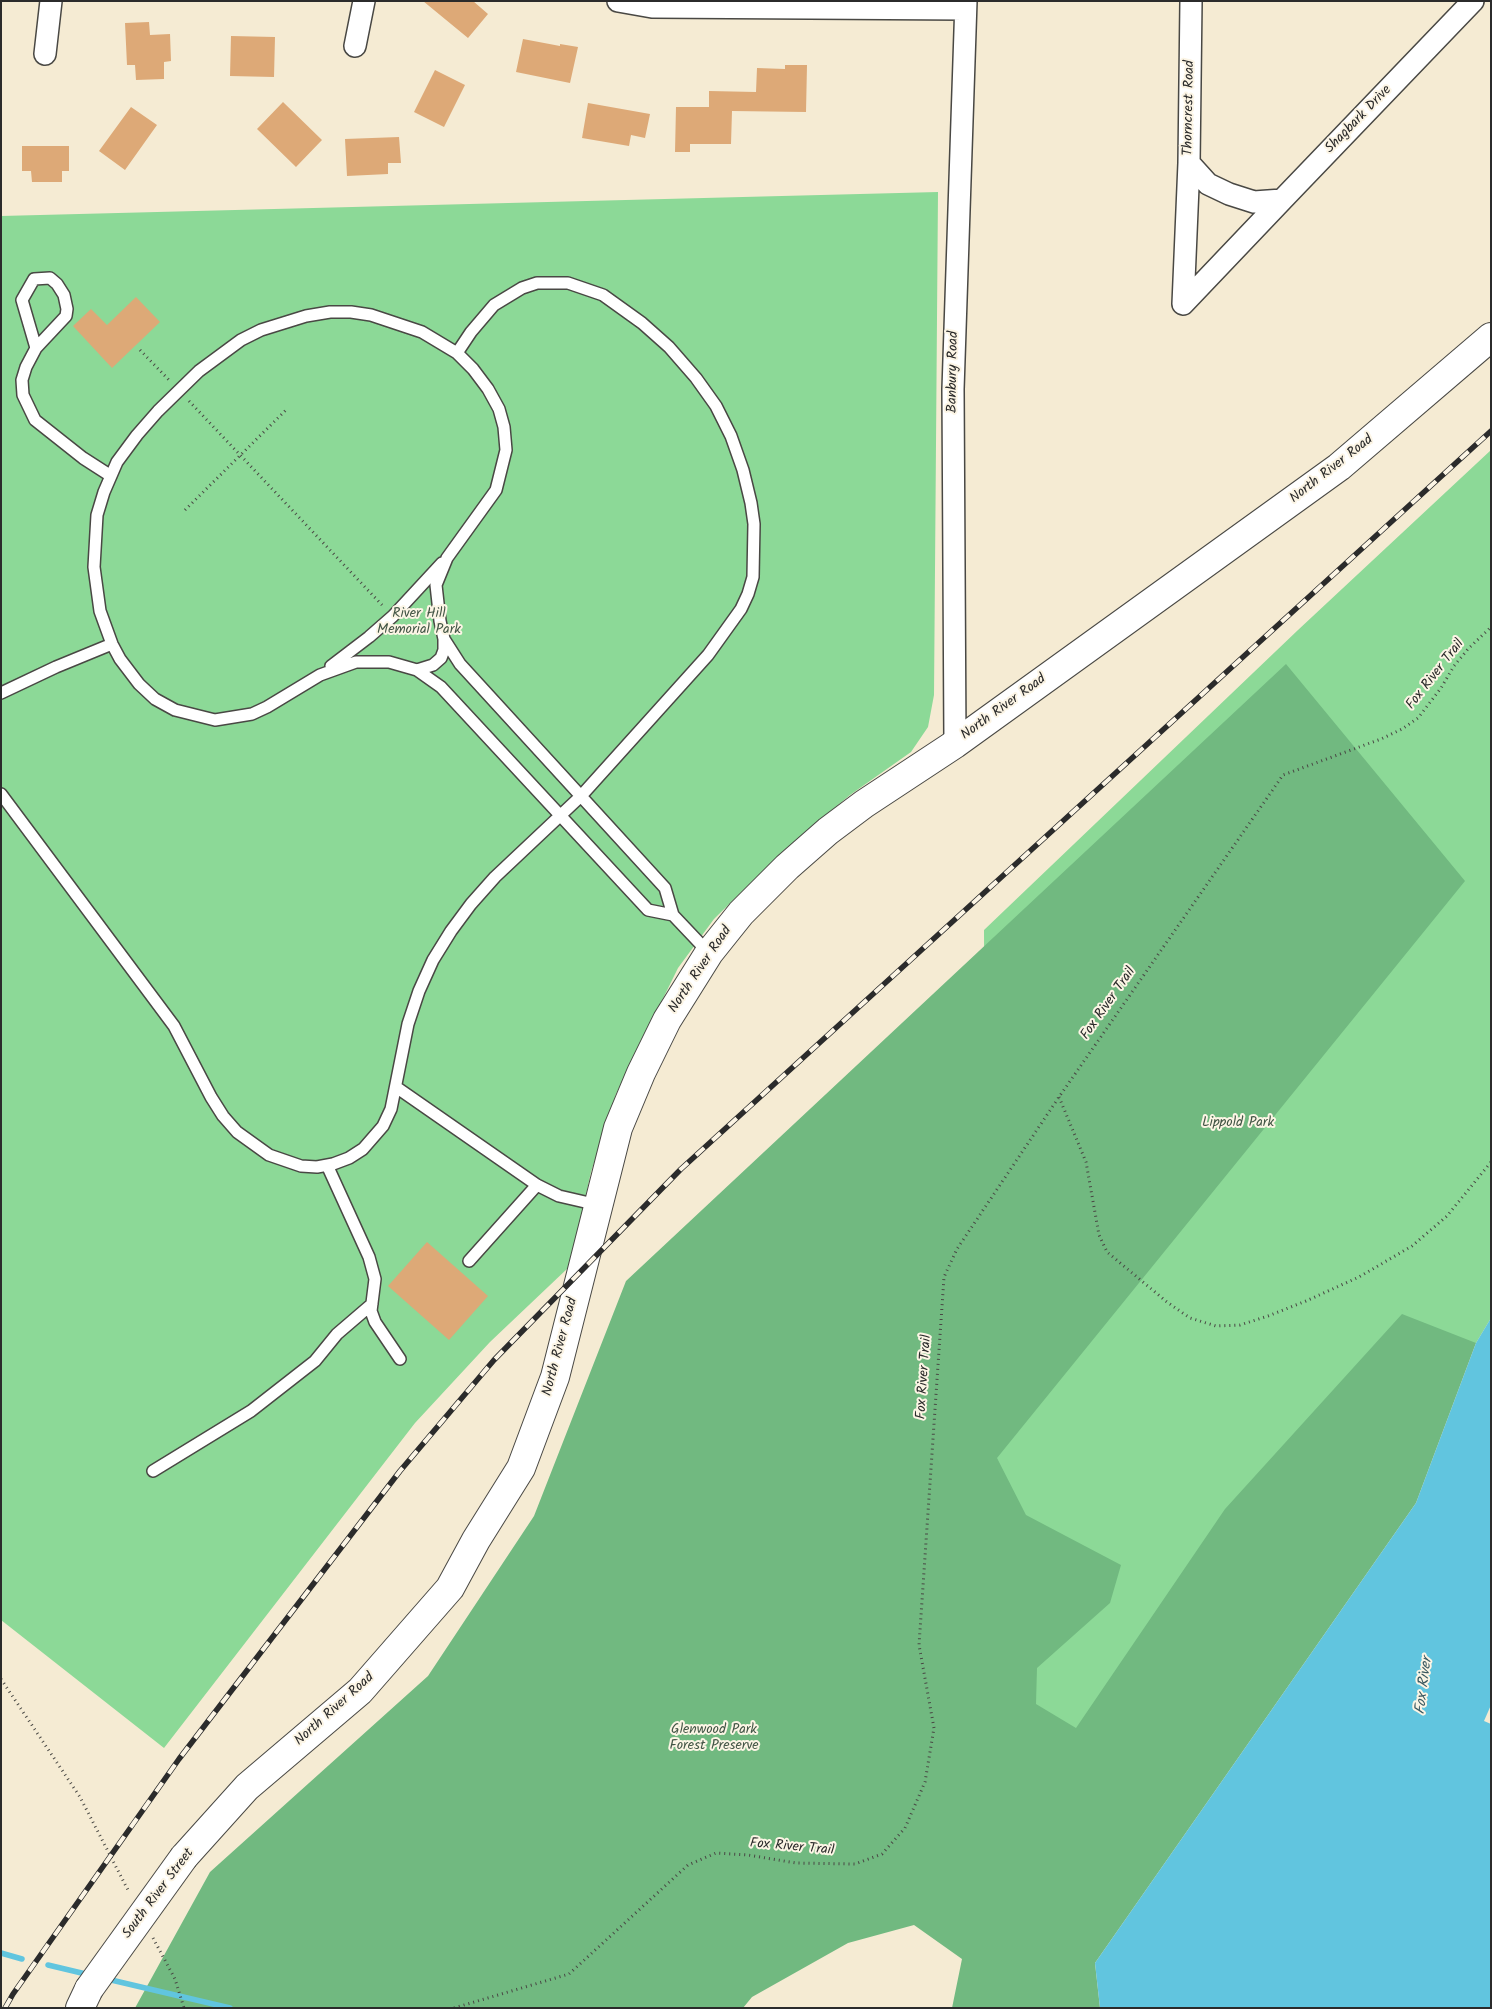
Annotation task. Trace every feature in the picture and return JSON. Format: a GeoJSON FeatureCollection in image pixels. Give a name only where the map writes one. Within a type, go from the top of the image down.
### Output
{"type":"FeatureCollection","features":[{"type":"Feature","properties":{"kind":"main road","name":"North River Road"},"geometry":{"type":"LineString","coordinates":[[247,1787],[360,1691],[450,1588],[476,1540],[521,1468],[555,1377],[618,1128],[641,1072],[667,1020],[709,953],[741,913],[786,867],[828,831],[864,804],[955,744],[1339,466],[1491,337]]}},
{"type":"Feature","properties":{"kind":"main road","name":"South River Street"},"geometry":{"type":"LineString","coordinates":[[85,1998],[184,1857],[247,1787]]}},
{"type":"Feature","properties":{"kind":"street"},"geometry":{"type":"LineString","coordinates":[[45,54],[51,1]]}},
{"type":"Feature","properties":{"kind":"street"},"geometry":{"type":"LineString","coordinates":[[355,46],[364,1]]}},
{"type":"Feature","properties":{"kind":"street"},"geometry":{"type":"LineString","coordinates":[[618,1],[652,7],[966,5]]}},
{"type":"Feature","properties":{"kind":"street","name":"Thorncrest Road"},"geometry":{"type":"LineString","coordinates":[[1191,1],[1189,163],[1208,184],[1229,194],[1254,202],[1282,200]]}},
{"type":"Feature","properties":{"kind":"street","name":"Shagbark Drive"},"geometry":{"type":"LineString","coordinates":[[1189,163],[1183,304],[1473,1]]}},
{"type":"Feature","properties":{"kind":"street","name":"Banbury Road"},"geometry":{"type":"LineString","coordinates":[[955,744],[953,388],[966,5]]}},
{"type":"Feature","properties":{"kind":"lane"},"geometry":{"type":"LineString","coordinates":[[36,348],[22,300],[34,279],[50,278],[57,284],[64,295],[67,309],[66,316],[36,348],[26,367],[22,380],[23,395],[36,420],[83,458],[111,476]]}},
{"type":"Feature","properties":{"kind":"lane"},"geometry":{"type":"LineString","coordinates":[[1,794],[174,1026],[198,1074],[223,1116],[237,1132],[269,1155],[301,1166],[327,1165],[349,1158],[363,1149],[383,1126],[391,1109],[408,1024],[416,999],[433,960],[451,931],[471,904],[495,877],[559,814],[581,796],[708,655],[741,609],[753,577],[754,524],[751,503],[743,470],[731,436],[716,406],[696,378],[669,347],[642,323],[603,295],[568,283],[537,283],[522,288],[494,305],[471,332],[457,353]]}},
{"type":"Feature","properties":{"kind":"lane"},"geometry":{"type":"LineString","coordinates":[[330,312],[351,312],[396,322],[422,332],[457,353],[488,389],[499,409],[504,427],[506,450],[496,490],[446,558],[393,616],[320,675],[267,708],[252,714],[216,720],[175,710],[155,699],[129,673],[112,644],[100,612],[94,567],[97,516],[111,476],[117,462],[137,435],[178,390],[220,354],[241,340],[284,322],[330,312]]}},
{"type":"Feature","properties":{"kind":"lane"},"geometry":{"type":"LineString","coordinates":[[417,670],[433,665],[440,658],[444,650],[436,585],[446,558]]}},
{"type":"Feature","properties":{"kind":"lane"},"geometry":{"type":"LineString","coordinates":[[444,638],[460,664],[665,888],[673,915],[709,953]]}},
{"type":"Feature","properties":{"kind":"lane"},"geometry":{"type":"LineString","coordinates":[[1,693],[56,667],[112,644]]}},
{"type":"Feature","properties":{"kind":"lane"},"geometry":{"type":"LineString","coordinates":[[320,675],[356,662],[372,661],[389,662],[417,670],[440,687],[648,910],[673,915]]}},
{"type":"Feature","properties":{"kind":"lane"},"geometry":{"type":"LineString","coordinates":[[396,1087],[537,1185],[559,1196],[598,1205]]}},
{"type":"Feature","properties":{"kind":"lane"},"geometry":{"type":"LineString","coordinates":[[327,1165],[369,1257],[375,1279],[371,1311],[375,1322],[400,1359]]}},
{"type":"Feature","properties":{"kind":"lane"},"geometry":{"type":"LineString","coordinates":[[469,1261],[537,1185]]}},
{"type":"Feature","properties":{"kind":"lane"},"geometry":{"type":"LineString","coordinates":[[153,1471],[251,1412],[315,1361],[337,1334],[372,1304]]}},
{"type":"Feature","properties":{"kind":"path"},"geometry":{"type":"LineString","coordinates":[[140,350],[393,616]]}},
{"type":"Feature","properties":{"kind":"path"},"geometry":{"type":"LineString","coordinates":[[185,510],[288,409]]}},
{"type":"Feature","properties":{"kind":"path","name":"Fox River Trail"},"geometry":{"type":"LineString","coordinates":[[454,2008],[569,1974],[688,1865],[716,1852],[796,1862],[856,1864],[882,1854],[905,1828],[925,1782],[934,1728],[919,1645],[944,1277],[957,1249],[1059,1097],[1283,774],[1381,739],[1402,729],[1418,718],[1441,688],[1454,666],[1468,649],[1491,627]]}},
{"type":"Feature","properties":{"kind":"path"},"geometry":{"type":"LineString","coordinates":[[1059,1097],[1086,1162],[1099,1235],[1107,1252],[1167,1302],[1190,1318],[1216,1326],[1240,1325],[1291,1307],[1359,1278],[1412,1246],[1447,1216],[1491,1162]]}},
{"type":"Feature","properties":{"kind":"path"},"geometry":{"type":"LineString","coordinates":[[1,1679],[80,1798],[130,1893]]}},
{"type":"Feature","properties":{"kind":"path"},"geometry":{"type":"LineString","coordinates":[[152,1936],[175,1979],[184,2008]]}},
{"type":"Feature","properties":{"kind":"green space","name":"River Hill Memorial Park"},"geometry":{"type":"Polygon","coordinates":[[[938,192],[934,695],[928,727],[911,752],[850,795],[783,851],[714,919],[678,968],[616,1094],[591,1172],[572,1258],[568,1268],[490,1342],[415,1423],[164,1748],[1,1620],[1,216],[938,192]]]}},
{"type":"Feature","properties":{"kind":"green space","name":"Lippold Park"},"geometry":{"type":"Polygon","coordinates":[[[1491,450],[1491,1318],[1476,1343],[988,1961],[984,930],[1298,630],[1491,450]]]}},
{"type":"Feature","properties":{"kind":"green space","name":"Glenwood Park Forest Preserve"},"geometry":{"type":"Polygon","coordinates":[[[1286,664],[1465,881],[997,1458],[1026,1515],[1121,1565],[1110,1603],[1037,1668],[1036,1704],[1076,1728],[1225,1509],[1402,1314],[1476,1343],[1416,1503],[1095,1963],[1100,2008],[952,2008],[962,1959],[914,1925],[848,1943],[752,1997],[743,2008],[135,2008],[210,1872],[428,1676],[534,1516],[626,1281],[1286,664]]]}},
{"type":"Feature","properties":{"kind":"water","name":"Fox River"},"geometry":{"type":"Polygon","coordinates":[[[1491,1318],[1491,1705],[1484,1721],[1491,1724],[1491,2008],[1100,2008],[1095,1963],[1416,1503],[1476,1343],[1491,1318]]]}},
{"type":"Feature","properties":{"kind":"building"},"geometry":{"type":"Polygon","coordinates":[[[423,1],[473,1],[488,14],[468,38],[423,1]]]}},
{"type":"Feature","properties":{"kind":"building"},"geometry":{"type":"Polygon","coordinates":[[[149,22],[150,35],[170,34],[171,61],[164,62],[164,79],[136,80],[135,65],[127,65],[125,23],[149,22]]]}},
{"type":"Feature","properties":{"kind":"building"},"geometry":{"type":"Polygon","coordinates":[[[231,36],[275,37],[274,77],[230,76],[231,36]]]}},
{"type":"Feature","properties":{"kind":"building"},"geometry":{"type":"Polygon","coordinates":[[[523,39],[560,46],[560,44],[578,47],[570,83],[516,72],[523,39]]]}},
{"type":"Feature","properties":{"kind":"building"},"geometry":{"type":"Polygon","coordinates":[[[785,65],[807,65],[806,112],[732,111],[731,144],[690,144],[690,152],[675,152],[676,107],[709,107],[709,91],[756,92],[757,68],[785,69],[785,65]]]}},
{"type":"Feature","properties":{"kind":"building"},"geometry":{"type":"Polygon","coordinates":[[[435,70],[465,85],[444,127],[414,112],[435,70]]]}},
{"type":"Feature","properties":{"kind":"building"},"geometry":{"type":"Polygon","coordinates":[[[283,102],[322,140],[296,167],[257,129],[283,102]]]}},
{"type":"Feature","properties":{"kind":"building"},"geometry":{"type":"Polygon","coordinates":[[[588,103],[650,114],[645,138],[631,135],[629,146],[582,138],[588,103]]]}},
{"type":"Feature","properties":{"kind":"building"},"geometry":{"type":"Polygon","coordinates":[[[131,107],[157,125],[125,170],[99,151],[131,107]]]}},
{"type":"Feature","properties":{"kind":"building"},"geometry":{"type":"Polygon","coordinates":[[[399,137],[401,163],[388,163],[388,174],[347,176],[345,139],[399,137]]]}},
{"type":"Feature","properties":{"kind":"building"},"geometry":{"type":"Polygon","coordinates":[[[22,146],[69,146],[69,171],[62,171],[62,182],[32,182],[31,171],[22,171],[22,146]]]}},
{"type":"Feature","properties":{"kind":"building"},"geometry":{"type":"Polygon","coordinates":[[[136,297],[160,322],[112,368],[73,326],[91,309],[107,325],[136,297]]]}},
{"type":"Feature","properties":{"kind":"building"},"geometry":{"type":"Polygon","coordinates":[[[427,1242],[488,1296],[449,1340],[388,1286],[427,1242]]]}},
{"type":"Feature","properties":{"kind":"waterway"},"geometry":{"type":"LineString","coordinates":[[1,1953],[22,1959]]}},
{"type":"Feature","properties":{"kind":"waterway"},"geometry":{"type":"LineString","coordinates":[[48,1965],[90,1975]]}},
{"type":"Feature","properties":{"kind":"waterway"},"geometry":{"type":"LineString","coordinates":[[107,1979],[230,2008]]}},
{"type":"Feature","properties":{"kind":"railway"},"geometry":{"type":"LineString","coordinates":[[5,2008],[179,1759],[400,1471],[494,1360],[681,1169],[1491,431]]}}]}
